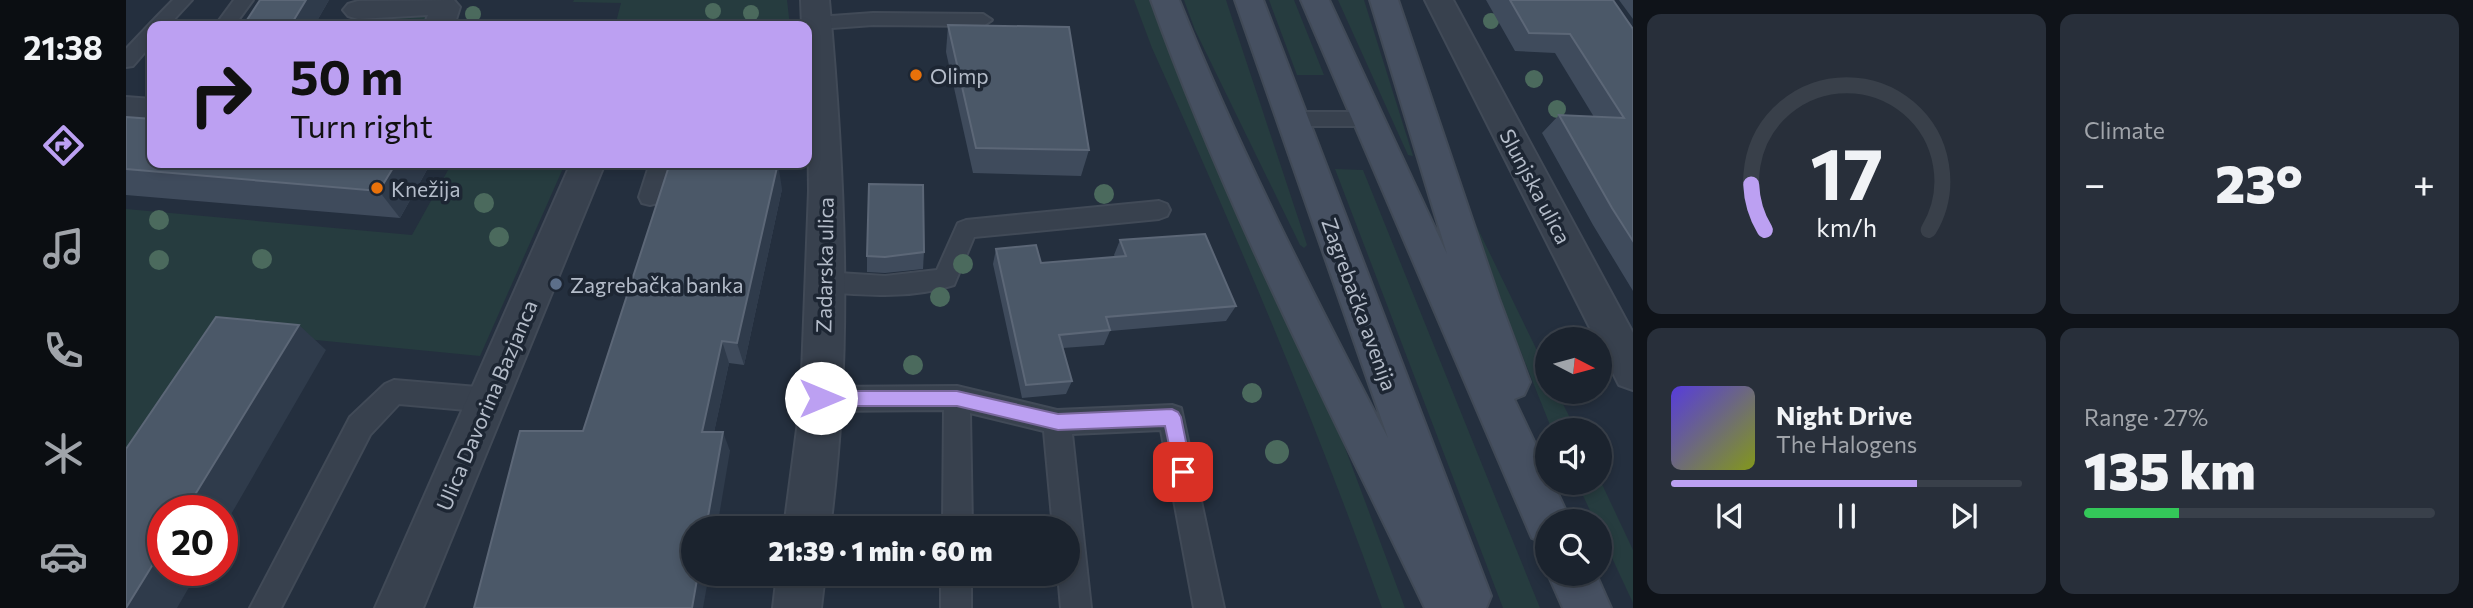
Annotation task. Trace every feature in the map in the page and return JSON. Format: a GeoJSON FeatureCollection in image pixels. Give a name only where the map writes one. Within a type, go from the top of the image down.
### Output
{"type":"FeatureCollection","features":[{"type":"Feature","properties":{"kind":"main road"},"geometry":{"type":"LineString","coordinates":[[1165,0],[1198,87],[1298,301],[1450,608]]}},
{"type":"Feature","properties":{"kind":"main road","name":"Zagrebačka avenija"},"geometry":{"type":"LineString","coordinates":[[1249,0],[1472,608]]}},
{"type":"Feature","properties":{"kind":"main road"},"geometry":{"type":"LineString","coordinates":[[1315,0],[1542,509]]}},
{"type":"Feature","properties":{"kind":"main road"},"geometry":{"type":"LineString","coordinates":[[1384,0],[1480,299],[1556,509]]}},
{"type":"Feature","properties":{"kind":"main road"},"geometry":{"type":"LineString","coordinates":[[1577,586],[1587,608]]}},
{"type":"Feature","properties":{"kind":"main road"},"geometry":{"type":"LineString","coordinates":[[1587,586],[1595,608]]}},
{"type":"Feature","properties":{"kind":"street","name":"Slunjska ulica"},"geometry":{"type":"LineString","coordinates":[[1439,0],[1633,372]]}},
{"type":"Feature","properties":{"kind":"street"},"geometry":{"type":"LineString","coordinates":[[358,12],[440,5],[445,7],[441,21]]}},
{"type":"Feature","properties":{"kind":"street","name":"Zadarska ulica"},"geometry":{"type":"LineString","coordinates":[[808,516],[821,398],[823,282],[816,163],[814,61],[817,11]]}},
{"type":"Feature","properties":{"kind":"street"},"geometry":{"type":"LineString","coordinates":[[126,108],[147,110]]}},
{"type":"Feature","properties":{"kind":"street","name":"Ulica Davorina Bazjanca"},"geometry":{"type":"LineString","coordinates":[[399,608],[586,168]]}},
{"type":"Feature","properties":{"kind":"street"},"geometry":{"type":"LineString","coordinates":[[797,608],[800,586]]}},
{"type":"Feature","properties":{"kind":"lane"},"geometry":{"type":"LineString","coordinates":[[163,21],[183,0]]}},
{"type":"Feature","properties":{"kind":"lane"},"geometry":{"type":"LineString","coordinates":[[228,21],[244,0]]}},
{"type":"Feature","properties":{"kind":"lane"},"geometry":{"type":"LineString","coordinates":[[817,11],[873,19],[983,20]]}},
{"type":"Feature","properties":{"kind":"lane"},"geometry":{"type":"LineString","coordinates":[[126,61],[147,38]]}},
{"type":"Feature","properties":{"kind":"lane"},"geometry":{"type":"LineString","coordinates":[[1292,119],[1366,119]]}},
{"type":"Feature","properties":{"kind":"lane"},"geometry":{"type":"LineString","coordinates":[[650,197],[659,168]]}},
{"type":"Feature","properties":{"kind":"lane"},"geometry":{"type":"LineString","coordinates":[[823,282],[867,285],[926,284],[946,278],[965,229],[1159,210]]}},
{"type":"Feature","properties":{"kind":"lane"},"geometry":{"type":"LineString","coordinates":[[265,608],[360,426],[394,392],[489,400]]}},
{"type":"Feature","properties":{"kind":"lane"},"geometry":{"type":"LineString","coordinates":[[821,398],[957,398],[1058,422],[1172,417],[1209,608]]}},
{"type":"Feature","properties":{"kind":"lane"},"geometry":{"type":"LineString","coordinates":[[957,398],[957,516]]}},
{"type":"Feature","properties":{"kind":"lane"},"geometry":{"type":"LineString","coordinates":[[1058,422],[1076,608]]}},
{"type":"Feature","properties":{"kind":"lane"},"geometry":{"type":"LineString","coordinates":[[956,586],[956,608]]}},
{"type":"Feature","properties":{"kind":"green space"},"geometry":{"type":"Polygon","coordinates":[[[787,0],[789,21],[616,21],[621,3],[573,2],[787,0]]]}},
{"type":"Feature","properties":{"kind":"green space"},"geometry":{"type":"Polygon","coordinates":[[[1134,0],[1149,0],[1198,118],[1329,405],[1405,608],[1382,608],[1301,395],[1152,48],[1134,0]]]}},
{"type":"Feature","properties":{"kind":"green space"},"geometry":{"type":"Polygon","coordinates":[[[1184,0],[1226,0],[1307,245],[1304,248],[1300,245],[1195,30],[1184,0]]]}},
{"type":"Feature","properties":{"kind":"green space"},"geometry":{"type":"Polygon","coordinates":[[[1269,0],[1294,0],[1324,75],[1297,75],[1269,0]]]}},
{"type":"Feature","properties":{"kind":"green space"},"geometry":{"type":"Polygon","coordinates":[[[1338,0],[1364,0],[1413,156],[1408,155],[1338,0]]]}},
{"type":"Feature","properties":{"kind":"green space"},"geometry":{"type":"Polygon","coordinates":[[[423,13],[428,16],[429,21],[377,21],[385,16],[423,13]]]}},
{"type":"Feature","properties":{"kind":"green space"},"geometry":{"type":"Polygon","coordinates":[[[449,168],[563,168],[480,356],[244,333],[126,515],[126,209],[412,235],[449,168]]]}},
{"type":"Feature","properties":{"kind":"green space"},"geometry":{"type":"Polygon","coordinates":[[[1335,169],[1363,170],[1540,608],[1503,608],[1335,169]]]}},
{"type":"Feature","properties":{"kind":"green space"},"geometry":{"type":"Polygon","coordinates":[[[1476,225],[1535,346],[1535,387],[1503,307],[1476,225]]]}},
{"type":"Feature","properties":{"kind":"green space"},"geometry":{"type":"Polygon","coordinates":[[[1542,404],[1563,404],[1570,418],[1547,418],[1542,404]]]}},
{"type":"Feature","properties":{"kind":"green space"},"geometry":{"type":"Polygon","coordinates":[[[1583,495],[1607,495],[1633,550],[1633,603],[1612,558],[1612,509],[1589,509],[1583,495]]]}},
{"type":"Feature","properties":{"kind":"building"},"geometry":{"type":"Polygon","coordinates":[[[260,0],[306,0],[293,21],[246,21],[260,0]]]}},
{"type":"Feature","properties":{"kind":"building"},"geometry":{"type":"Polygon","coordinates":[[[1510,0],[1613,0],[1633,29],[1633,241],[1559,115],[1624,118],[1570,34],[1529,33],[1510,0]]]}},
{"type":"Feature","properties":{"kind":"building"},"geometry":{"type":"Polygon","coordinates":[[[948,25],[1069,27],[1089,150],[976,148],[948,25]]]}},
{"type":"Feature","properties":{"kind":"building"},"geometry":{"type":"Polygon","coordinates":[[[126,117],[147,119],[147,168],[393,168],[379,191],[126,169],[126,117]]]}},
{"type":"Feature","properties":{"kind":"building"},"geometry":{"type":"Polygon","coordinates":[[[668,168],[777,168],[737,343],[722,341],[702,432],[723,432],[708,516],[681,516],[681,586],[696,586],[692,608],[474,608],[520,431],[583,431],[668,168]]]}},
{"type":"Feature","properties":{"kind":"building"},"geometry":{"type":"Polygon","coordinates":[[[869,184],[923,185],[924,252],[885,257],[867,256],[869,184]]]}},
{"type":"Feature","properties":{"kind":"building"},"geometry":{"type":"Polygon","coordinates":[[[1205,234],[1236,306],[1106,317],[1110,330],[1059,335],[1072,381],[1026,385],[996,249],[1036,245],[1041,263],[1126,256],[1120,240],[1205,234]]]}},
{"type":"Feature","properties":{"kind":"building"},"geometry":{"type":"Polygon","coordinates":[[[216,317],[299,325],[195,495],[147,495],[147,574],[126,608],[126,449],[216,317]]]}},
{"type":"Feature","properties":{"kind":"place","name":"Olimp"},"geometry":{"type":"Point","coordinates":[916,75]}},
{"type":"Feature","properties":{"kind":"place","name":"Knežija"},"geometry":{"type":"Point","coordinates":[377,188]}},
{"type":"Feature","properties":{"kind":"place","name":"Zagrebačka banka"},"geometry":{"type":"Point","coordinates":[556,284]}},
{"type":"Feature","properties":{"kind":"route"},"geometry":{"type":"LineString","coordinates":[[821,398],[957,398],[1058,422],[1172,417],[1183,472]]}}]}
